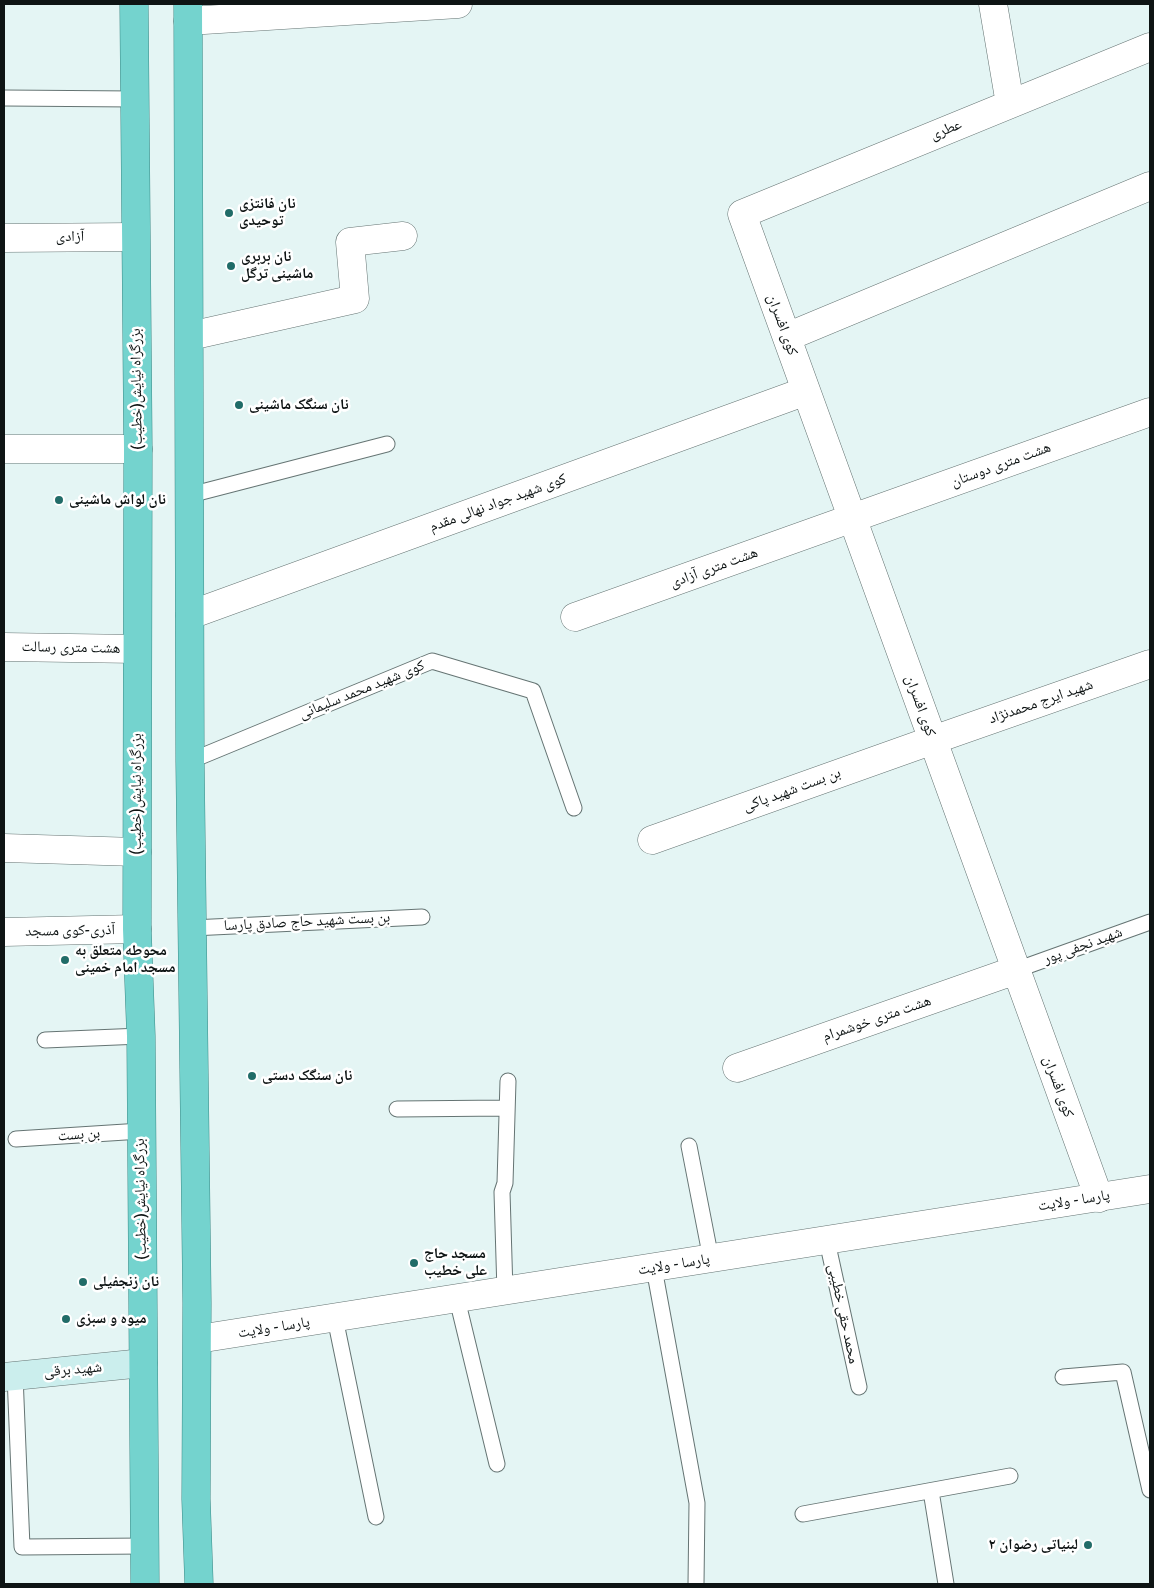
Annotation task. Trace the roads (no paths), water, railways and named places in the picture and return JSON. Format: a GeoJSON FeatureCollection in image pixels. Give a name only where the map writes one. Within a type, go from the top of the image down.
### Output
{"type":"FeatureCollection","features":[{"type":"Feature","properties":{"kind":"highway","name":"بزرگراه نیایش(خطیب)"},"geometry":{"type":"LineString","coordinates":[[134,4],[138,449],[137,929],[140,1036],[145,1584]]}},
{"type":"Feature","properties":{"kind":"highway"},"geometry":{"type":"LineString","coordinates":[[188,13],[190,761],[198,1339],[196,1499],[199,1584]]}},
{"type":"Feature","properties":{"kind":"main road","name":"شهید برقی"},"geometry":{"type":"LineString","coordinates":[[9,1376],[143,1363]]}},
{"type":"Feature","properties":{"kind":"street"},"geometry":{"type":"LineString","coordinates":[[188,13],[458,4]]}},
{"type":"Feature","properties":{"kind":"street"},"geometry":{"type":"LineString","coordinates":[[992,4],[1010,104]]}},
{"type":"Feature","properties":{"kind":"street","name":"عطری"},"geometry":{"type":"LineString","coordinates":[[742,214],[1150,47]]}},
{"type":"Feature","properties":{"kind":"street"},"geometry":{"type":"LineString","coordinates":[[786,337],[1150,186]]}},
{"type":"Feature","properties":{"kind":"street","name":"کوی افسران"},"geometry":{"type":"LineString","coordinates":[[742,214],[1099,1198]]}},
{"type":"Feature","properties":{"kind":"street","name":"آزادی"},"geometry":{"type":"LineString","coordinates":[[4,238],[135,236]]}},
{"type":"Feature","properties":{"kind":"street"},"geometry":{"type":"LineString","coordinates":[[190,336],[355,299],[350,242],[403,236]]}},
{"type":"Feature","properties":{"kind":"street","name":"کوی شهید جواد نهالی مقدم"},"geometry":{"type":"LineString","coordinates":[[190,616],[806,391]]}},
{"type":"Feature","properties":{"kind":"street","name":"هشت متری دوستان"},"geometry":{"type":"LineString","coordinates":[[852,518],[1150,412]]}},
{"type":"Feature","properties":{"kind":"street"},"geometry":{"type":"LineString","coordinates":[[4,448],[138,449]]}},
{"type":"Feature","properties":{"kind":"street","name":"هشت متری آزادی"},"geometry":{"type":"LineString","coordinates":[[575,617],[852,518]]}},
{"type":"Feature","properties":{"kind":"street","name":"هشت متری رسالت"},"geometry":{"type":"LineString","coordinates":[[4,648],[137,649]]}},
{"type":"Feature","properties":{"kind":"street","name":"شهید ایرج محمدنژاد"},"geometry":{"type":"LineString","coordinates":[[932,740],[1150,664]]}},
{"type":"Feature","properties":{"kind":"street","name":"بن بست شهید پاکى"},"geometry":{"type":"LineString","coordinates":[[652,840],[932,740]]}},
{"type":"Feature","properties":{"kind":"street"},"geometry":{"type":"LineString","coordinates":[[4,848],[137,852]]}},
{"type":"Feature","properties":{"kind":"street","name":"آذری-کوی مسجد"},"geometry":{"type":"LineString","coordinates":[[4,932],[137,929]]}},
{"type":"Feature","properties":{"kind":"street","name":"هشت متری خوشمرام"},"geometry":{"type":"LineString","coordinates":[[737,1068],[1016,970]]}},
{"type":"Feature","properties":{"kind":"street","name":"پارسا - ولایت"},"geometry":{"type":"LineString","coordinates":[[198,1339],[1150,1189]]}},
{"type":"Feature","properties":{"kind":"lane"},"geometry":{"type":"LineString","coordinates":[[4,98],[134,99]]}},
{"type":"Feature","properties":{"kind":"lane"},"geometry":{"type":"LineString","coordinates":[[190,494],[387,444]]}},
{"type":"Feature","properties":{"kind":"lane","name":"کوی شهید محمد سلیمانی"},"geometry":{"type":"LineString","coordinates":[[190,761],[432,661],[533,691],[574,808]]}},
{"type":"Feature","properties":{"kind":"lane","name":"بن بست شهید حاج صادق پارسا"},"geometry":{"type":"LineString","coordinates":[[192,928],[422,917]]}},
{"type":"Feature","properties":{"kind":"lane","name":"شهید نجفی پور"},"geometry":{"type":"LineString","coordinates":[[1016,970],[1150,922]]}},
{"type":"Feature","properties":{"kind":"lane"},"geometry":{"type":"LineString","coordinates":[[45,1040],[140,1036]]}},
{"type":"Feature","properties":{"kind":"lane"},"geometry":{"type":"LineString","coordinates":[[505,1292],[502,1192],[506,1183],[508,1081]]}},
{"type":"Feature","properties":{"kind":"lane"},"geometry":{"type":"LineString","coordinates":[[397,1109],[506,1108]]}},
{"type":"Feature","properties":{"kind":"lane","name":"بن بست"},"geometry":{"type":"LineString","coordinates":[[16,1139],[141,1131]]}},
{"type":"Feature","properties":{"kind":"lane"},"geometry":{"type":"LineString","coordinates":[[689,1146],[711,1259]]}},
{"type":"Feature","properties":{"kind":"lane","name":"محمد حقی خطیبی"},"geometry":{"type":"LineString","coordinates":[[827,1241],[859,1388]]}},
{"type":"Feature","properties":{"kind":"lane"},"geometry":{"type":"LineString","coordinates":[[654,1268],[697,1503],[696,1584]]}},
{"type":"Feature","properties":{"kind":"lane"},"geometry":{"type":"LineString","coordinates":[[457,1299],[497,1464]]}},
{"type":"Feature","properties":{"kind":"lane"},"geometry":{"type":"LineString","coordinates":[[336,1318],[376,1517]]}},
{"type":"Feature","properties":{"kind":"lane"},"geometry":{"type":"LineString","coordinates":[[1063,1376],[1123,1372],[1150,1490]]}},
{"type":"Feature","properties":{"kind":"lane"},"geometry":{"type":"LineString","coordinates":[[9,1376],[22,1547],[145,1546]]}},
{"type":"Feature","properties":{"kind":"lane"},"geometry":{"type":"LineString","coordinates":[[803,1514],[1010,1476]]}},
{"type":"Feature","properties":{"kind":"lane"},"geometry":{"type":"LineString","coordinates":[[931,1491],[946,1584]]}},
{"type":"Feature","properties":{"kind":"place","name":"نان فانتزی توحیدی"},"geometry":{"type":"Point","coordinates":[229,213]}},
{"type":"Feature","properties":{"kind":"place","name":"نان بربری ماشینی ترگل"},"geometry":{"type":"Point","coordinates":[231,266]}},
{"type":"Feature","properties":{"kind":"place","name":"نان سنگک ماشینی"},"geometry":{"type":"Point","coordinates":[239,405]}},
{"type":"Feature","properties":{"kind":"place","name":"نان لواش ماشینی"},"geometry":{"type":"Point","coordinates":[59,500]}},
{"type":"Feature","properties":{"kind":"place","name":"محوطه متعلق به مسجد امام خمینی"},"geometry":{"type":"Point","coordinates":[65,960]}},
{"type":"Feature","properties":{"kind":"place","name":"نان سنگک دستی"},"geometry":{"type":"Point","coordinates":[252,1076]}},
{"type":"Feature","properties":{"kind":"place","name":"مسجد حاج علی خطیب"},"geometry":{"type":"Point","coordinates":[414,1263]}},
{"type":"Feature","properties":{"kind":"place","name":"نان زنجفیلی"},"geometry":{"type":"Point","coordinates":[83,1282]}},
{"type":"Feature","properties":{"kind":"place","name":"میوه و سبزی"},"geometry":{"type":"Point","coordinates":[66,1319]}},
{"type":"Feature","properties":{"kind":"place","name":"لبنیاتی رضوان ۲"},"geometry":{"type":"Point","coordinates":[1088,1545]}}]}
